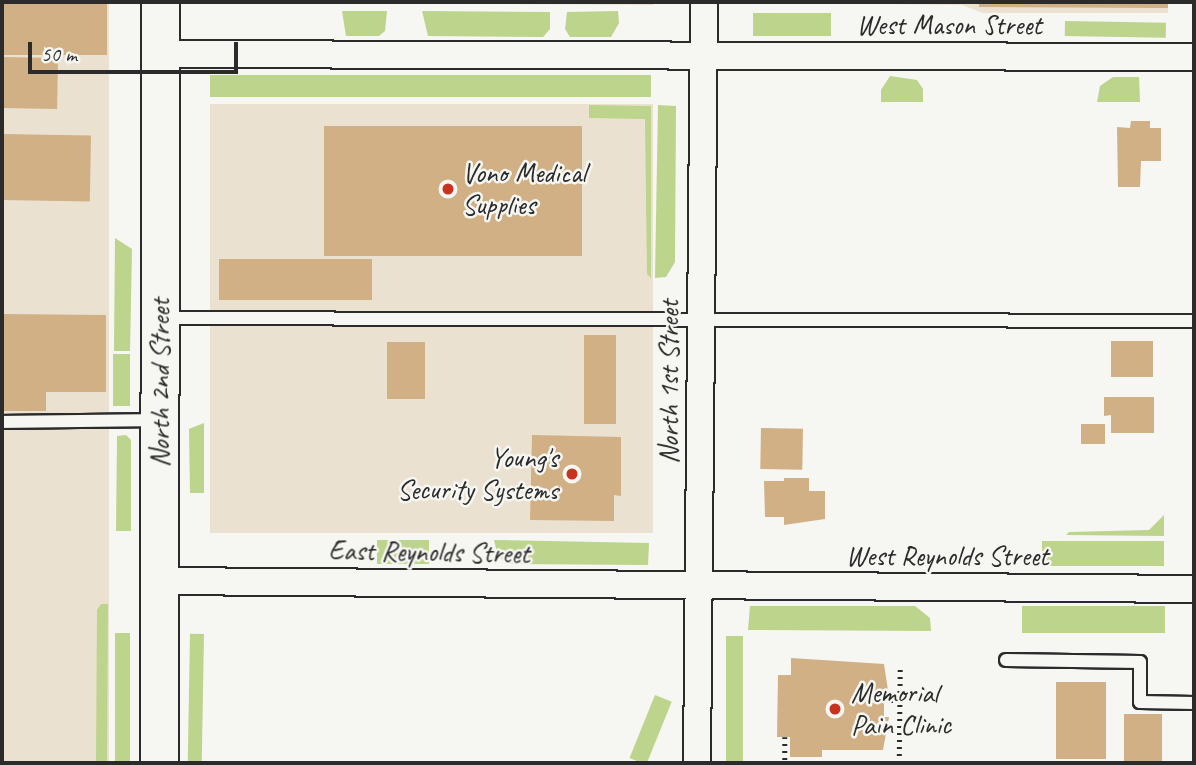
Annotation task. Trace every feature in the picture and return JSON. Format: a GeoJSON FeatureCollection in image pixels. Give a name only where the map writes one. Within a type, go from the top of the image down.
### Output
{"type":"FeatureCollection","features":[{"type":"Feature","properties":{"kind":"main road","name":"North 2nd Street"},"geometry":{"type":"LineString","coordinates":[[159,763],[160,2]]}},
{"type":"Feature","properties":{"kind":"street","name":"North 1st Street"},"geometry":{"type":"LineString","coordinates":[[697,763],[704,2]]}},
{"type":"Feature","properties":{"kind":"street","name":"West Mason Street"},"geometry":{"type":"LineString","coordinates":[[161,54],[1194,57]]}},
{"type":"Feature","properties":{"kind":"street","name":"East Reynolds Street"},"geometry":{"type":"LineString","coordinates":[[159,581],[699,586]]}},
{"type":"Feature","properties":{"kind":"street","name":"West Reynolds Street"},"geometry":{"type":"LineString","coordinates":[[699,586],[1194,589]]}},
{"type":"Feature","properties":{"kind":"lane"},"geometry":{"type":"LineString","coordinates":[[161,318],[1194,321]]}},
{"type":"Feature","properties":{"kind":"lane"},"geometry":{"type":"LineString","coordinates":[[2,422],[160,420]]}},
{"type":"Feature","properties":{"kind":"lane"},"geometry":{"type":"LineString","coordinates":[[1006,660],[1140,662],[1140,702],[1194,703]]}},
{"type":"Feature","properties":{"kind":"path"},"geometry":{"type":"LineString","coordinates":[[900,668],[900,763]]}},
{"type":"Feature","properties":{"kind":"path"},"geometry":{"type":"LineString","coordinates":[[891,701],[900,701]]}},
{"type":"Feature","properties":{"kind":"path"},"geometry":{"type":"LineString","coordinates":[[785,737],[785,763]]}},
{"type":"Feature","properties":{"kind":"shaded area"},"geometry":{"type":"Polygon","coordinates":[[[2,2],[109,2],[109,763],[2,763],[2,2]]]}},
{"type":"Feature","properties":{"kind":"shaded area"},"geometry":{"type":"Polygon","coordinates":[[[209,2],[653,2],[653,5],[209,2]]]}},
{"type":"Feature","properties":{"kind":"shaded area"},"geometry":{"type":"Polygon","coordinates":[[[753,2],[1168,2],[1168,13],[983,13],[962,5],[753,2]]]}},
{"type":"Feature","properties":{"kind":"shaded area"},"geometry":{"type":"Polygon","coordinates":[[[210,104],[653,104],[653,533],[210,533],[210,104]]]}},
{"type":"Feature","properties":{"kind":"green space"},"geometry":{"type":"Polygon","coordinates":[[[342,11],[387,11],[385,31],[379,36],[346,36],[342,11]]]}},
{"type":"Feature","properties":{"kind":"green space"},"geometry":{"type":"Polygon","coordinates":[[[422,11],[550,12],[550,29],[543,37],[428,36],[422,11]]]}},
{"type":"Feature","properties":{"kind":"green space"},"geometry":{"type":"Polygon","coordinates":[[[618,11],[619,23],[611,37],[570,37],[565,29],[567,12],[618,11]]]}},
{"type":"Feature","properties":{"kind":"green space"},"geometry":{"type":"Polygon","coordinates":[[[753,13],[831,13],[831,36],[753,36],[753,13]]]}},
{"type":"Feature","properties":{"kind":"green space"},"geometry":{"type":"Polygon","coordinates":[[[1065,21],[1166,23],[1166,38],[1065,36],[1065,21]]]}},
{"type":"Feature","properties":{"kind":"green space"},"geometry":{"type":"Polygon","coordinates":[[[210,75],[651,75],[651,97],[210,97],[210,75]]]}},
{"type":"Feature","properties":{"kind":"green space"},"geometry":{"type":"Polygon","coordinates":[[[890,76],[917,80],[923,89],[923,102],[881,102],[881,90],[890,76]]]}},
{"type":"Feature","properties":{"kind":"green space"},"geometry":{"type":"Polygon","coordinates":[[[1113,77],[1139,77],[1140,102],[1097,102],[1100,86],[1113,77]]]}},
{"type":"Feature","properties":{"kind":"green space"},"geometry":{"type":"Polygon","coordinates":[[[589,105],[651,106],[651,278],[647,274],[645,119],[589,118],[589,105]]]}},
{"type":"Feature","properties":{"kind":"green space"},"geometry":{"type":"Polygon","coordinates":[[[658,105],[676,106],[675,262],[666,277],[655,278],[658,105]]]}},
{"type":"Feature","properties":{"kind":"green space"},"geometry":{"type":"Polygon","coordinates":[[[115,238],[132,249],[130,351],[114,351],[115,238]]]}},
{"type":"Feature","properties":{"kind":"green space"},"geometry":{"type":"Polygon","coordinates":[[[113,354],[130,354],[130,406],[113,406],[113,354]]]}},
{"type":"Feature","properties":{"kind":"green space"},"geometry":{"type":"Polygon","coordinates":[[[204,423],[204,493],[190,493],[189,429],[204,423]]]}},
{"type":"Feature","properties":{"kind":"green space"},"geometry":{"type":"Polygon","coordinates":[[[126,435],[131,440],[131,531],[116,531],[117,436],[126,435]]]}},
{"type":"Feature","properties":{"kind":"green space"},"geometry":{"type":"Polygon","coordinates":[[[1164,515],[1164,536],[1066,535],[1069,532],[1149,530],[1164,515]]]}},
{"type":"Feature","properties":{"kind":"green space"},"geometry":{"type":"Polygon","coordinates":[[[377,540],[429,540],[429,564],[377,564],[377,540]]]}},
{"type":"Feature","properties":{"kind":"green space"},"geometry":{"type":"Polygon","coordinates":[[[494,540],[649,543],[648,565],[512,564],[498,557],[494,540]]]}},
{"type":"Feature","properties":{"kind":"green space"},"geometry":{"type":"Polygon","coordinates":[[[1042,541],[1164,541],[1164,566],[1042,566],[1042,541]]]}},
{"type":"Feature","properties":{"kind":"green space"},"geometry":{"type":"Polygon","coordinates":[[[101,604],[108,604],[107,763],[96,763],[97,610],[101,604]]]}},
{"type":"Feature","properties":{"kind":"green space"},"geometry":{"type":"Polygon","coordinates":[[[750,606],[915,606],[930,618],[931,631],[748,630],[750,606]]]}},
{"type":"Feature","properties":{"kind":"green space"},"geometry":{"type":"Polygon","coordinates":[[[1022,606],[1165,606],[1165,633],[1022,633],[1022,606]]]}},
{"type":"Feature","properties":{"kind":"green space"},"geometry":{"type":"Polygon","coordinates":[[[115,633],[130,633],[130,763],[115,763],[115,633]]]}},
{"type":"Feature","properties":{"kind":"green space"},"geometry":{"type":"Polygon","coordinates":[[[190,634],[204,634],[202,763],[188,763],[190,634]]]}},
{"type":"Feature","properties":{"kind":"green space"},"geometry":{"type":"Polygon","coordinates":[[[726,636],[743,636],[743,763],[726,763],[726,636]]]}},
{"type":"Feature","properties":{"kind":"green space"},"geometry":{"type":"Polygon","coordinates":[[[655,695],[672,702],[647,763],[630,758],[655,695]]]}},
{"type":"Feature","properties":{"kind":"building"},"geometry":{"type":"Polygon","coordinates":[[[979,2],[1168,2],[1168,8],[979,7],[979,2]]]}},
{"type":"Feature","properties":{"kind":"building"},"geometry":{"type":"Polygon","coordinates":[[[2,4],[107,4],[107,55],[2,55],[2,4]]]}},
{"type":"Feature","properties":{"kind":"building"},"geometry":{"type":"Polygon","coordinates":[[[2,57],[58,58],[57,109],[2,108],[2,57]]]}},
{"type":"Feature","properties":{"kind":"building"},"geometry":{"type":"Polygon","coordinates":[[[1131,121],[1150,121],[1150,128],[1161,128],[1161,161],[1141,161],[1140,187],[1118,187],[1117,127],[1130,128],[1131,121]]]}},
{"type":"Feature","properties":{"kind":"building"},"geometry":{"type":"Polygon","coordinates":[[[324,126],[582,126],[582,256],[324,256],[324,126]]]}},
{"type":"Feature","properties":{"kind":"building"},"geometry":{"type":"Polygon","coordinates":[[[2,134],[91,136],[90,202],[2,200],[2,134]]]}},
{"type":"Feature","properties":{"kind":"building"},"geometry":{"type":"Polygon","coordinates":[[[219,259],[372,259],[372,300],[219,300],[219,259]]]}},
{"type":"Feature","properties":{"kind":"building"},"geometry":{"type":"Polygon","coordinates":[[[2,314],[106,315],[106,392],[46,392],[46,411],[2,411],[2,314]]]}},
{"type":"Feature","properties":{"kind":"building"},"geometry":{"type":"Polygon","coordinates":[[[584,335],[616,335],[616,424],[584,424],[584,335]]]}},
{"type":"Feature","properties":{"kind":"building"},"geometry":{"type":"Polygon","coordinates":[[[1111,341],[1153,341],[1153,377],[1111,377],[1111,341]]]}},
{"type":"Feature","properties":{"kind":"building"},"geometry":{"type":"Polygon","coordinates":[[[387,342],[425,342],[425,399],[387,399],[387,342]]]}},
{"type":"Feature","properties":{"kind":"building"},"geometry":{"type":"Polygon","coordinates":[[[1104,397],[1154,397],[1154,433],[1111,433],[1111,415],[1104,416],[1104,397]]]}},
{"type":"Feature","properties":{"kind":"building"},"geometry":{"type":"Polygon","coordinates":[[[1081,424],[1105,424],[1105,444],[1081,444],[1081,424]]]}},
{"type":"Feature","properties":{"kind":"building"},"geometry":{"type":"Polygon","coordinates":[[[761,428],[803,429],[802,470],[760,469],[761,428]]]}},
{"type":"Feature","properties":{"kind":"building"},"geometry":{"type":"Polygon","coordinates":[[[532,435],[621,437],[621,496],[614,495],[614,521],[530,520],[532,435]]]}},
{"type":"Feature","properties":{"kind":"building"},"geometry":{"type":"Polygon","coordinates":[[[784,478],[809,478],[809,491],[825,491],[825,519],[784,525],[784,517],[765,517],[764,481],[784,481],[784,478]]]}},
{"type":"Feature","properties":{"kind":"building"},"geometry":{"type":"Polygon","coordinates":[[[791,658],[884,664],[889,697],[884,697],[884,717],[889,717],[883,750],[822,750],[822,757],[790,757],[790,737],[777,737],[778,675],[791,675],[791,658]]]}},
{"type":"Feature","properties":{"kind":"building"},"geometry":{"type":"Polygon","coordinates":[[[1056,682],[1106,682],[1106,759],[1056,759],[1056,682]]]}},
{"type":"Feature","properties":{"kind":"building"},"geometry":{"type":"Polygon","coordinates":[[[1124,714],[1162,714],[1162,763],[1124,763],[1124,714]]]}},
{"type":"Feature","properties":{"kind":"place","name":"Vono Medical Supplies"},"geometry":{"type":"Point","coordinates":[448,189]}},
{"type":"Feature","properties":{"kind":"place","name":"Young's Security Systems"},"geometry":{"type":"Point","coordinates":[572,474]}},
{"type":"Feature","properties":{"kind":"place","name":"Memorial Pain Clinic"},"geometry":{"type":"Point","coordinates":[835,709]}}]}
